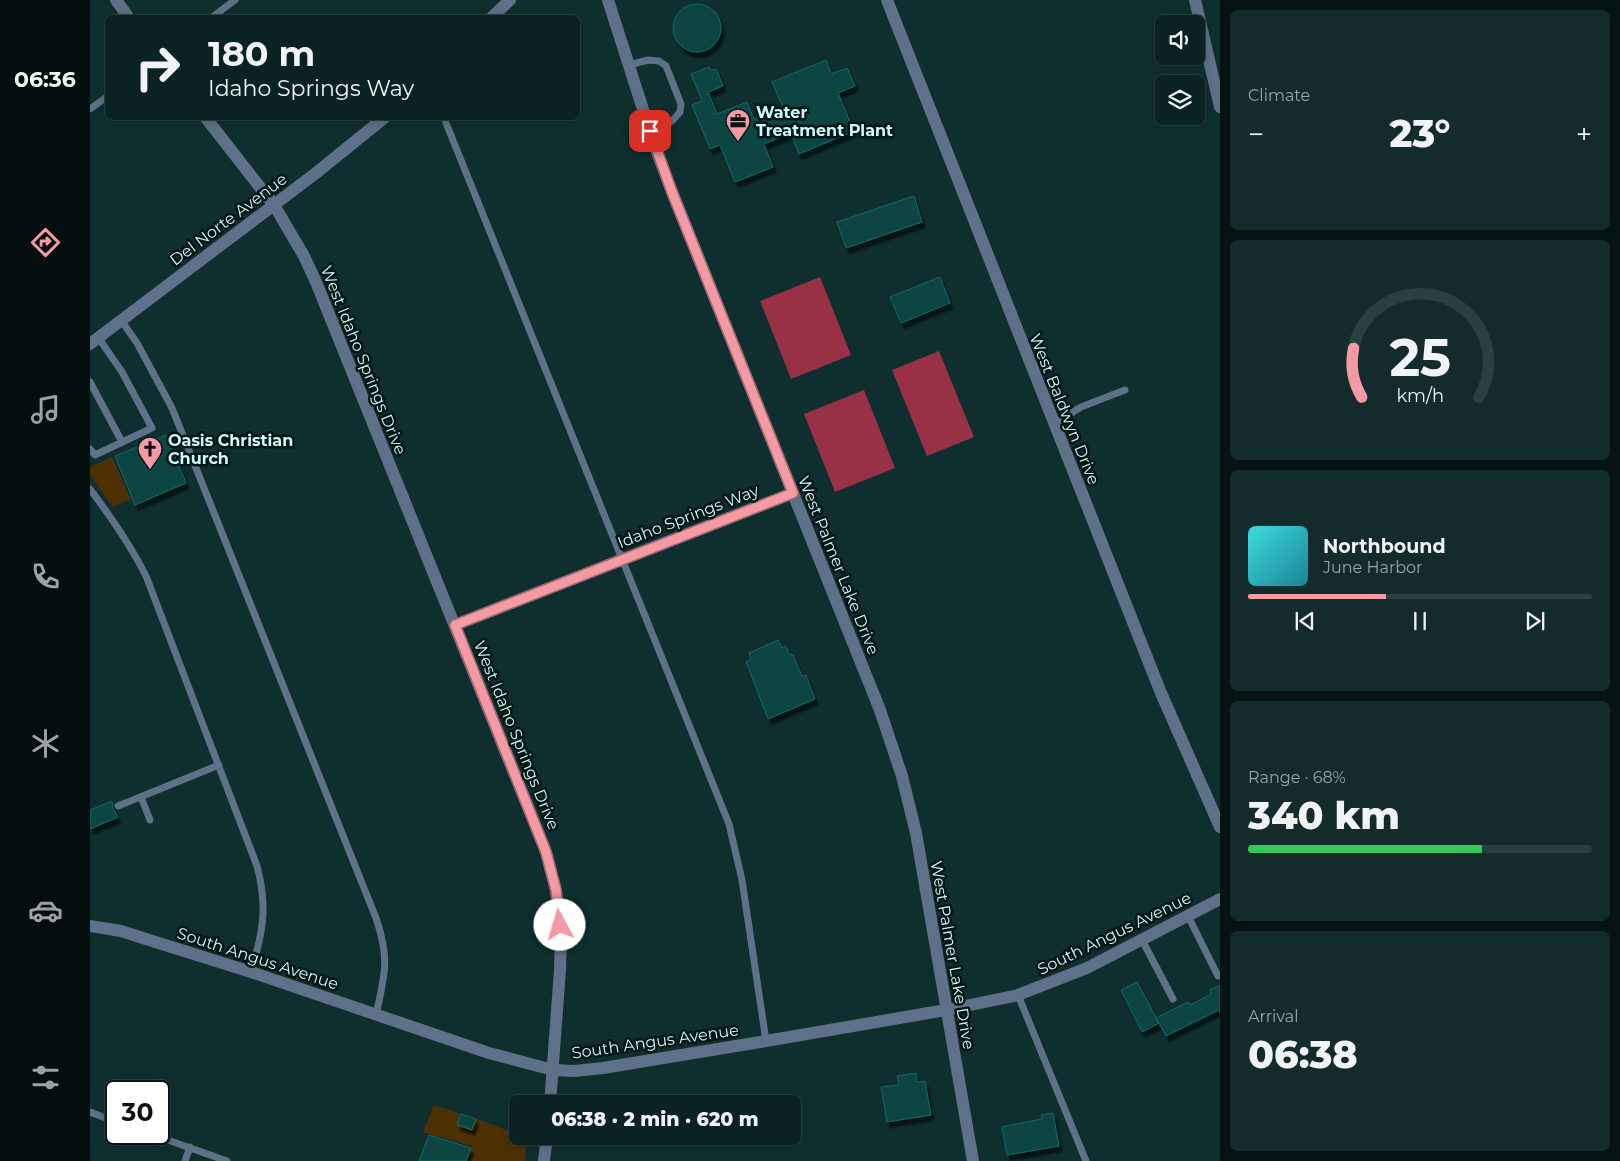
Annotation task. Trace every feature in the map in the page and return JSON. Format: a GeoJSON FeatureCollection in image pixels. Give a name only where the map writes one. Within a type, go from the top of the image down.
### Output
{"type":"FeatureCollection","features":[{"type":"Feature","properties":{"kind":"street"},"geometry":{"type":"LineString","coordinates":[[116,0],[127,15]]}},
{"type":"Feature","properties":{"kind":"street"},"geometry":{"type":"LineString","coordinates":[[494,15],[510,0]]}},
{"type":"Feature","properties":{"kind":"street","name":"West Palmer Lake Drive"},"geometry":{"type":"LineString","coordinates":[[608,0],[650,131],[672,192],[880,710],[902,776],[916,833],[973,1161]]}},
{"type":"Feature","properties":{"kind":"street","name":"West Baldwyn Drive"},"geometry":{"type":"LineString","coordinates":[[887,0],[1162,693],[1220,827]]}},
{"type":"Feature","properties":{"kind":"street"},"geometry":{"type":"LineString","coordinates":[[1195,0],[1220,107]]}},
{"type":"Feature","properties":{"kind":"street","name":"West Idaho Springs Drive"},"geometry":{"type":"LineString","coordinates":[[208,120],[274,205],[304,256],[546,852],[556,890],[560,915],[560,970],[551,1095]]}},
{"type":"Feature","properties":{"kind":"street","name":"Del Norte Avenue"},"geometry":{"type":"LineString","coordinates":[[94,340],[316,173],[382,120]]}},
{"type":"Feature","properties":{"kind":"street","name":"Idaho Springs Way"},"geometry":{"type":"LineString","coordinates":[[455,625],[793,493]]}},
{"type":"Feature","properties":{"kind":"street","name":"South Angus Avenue"},"geometry":{"type":"LineString","coordinates":[[90,926],[121,931],[146,938],[463,1045],[553,1070],[586,1070],[766,1041],[1018,996],[1087,968],[1220,899]]}},
{"type":"Feature","properties":{"kind":"street"},"geometry":{"type":"LineString","coordinates":[[544,1161],[545,1145]]}},
{"type":"Feature","properties":{"kind":"lane"},"geometry":{"type":"LineString","coordinates":[[215,15],[235,0]]}},
{"type":"Feature","properties":{"kind":"lane"},"geometry":{"type":"LineString","coordinates":[[629,66],[648,60],[659,61],[666,66],[681,104],[680,112],[672,121],[650,131]]}},
{"type":"Feature","properties":{"kind":"lane"},"geometry":{"type":"LineString","coordinates":[[90,109],[105,98]]}},
{"type":"Feature","properties":{"kind":"lane"},"geometry":{"type":"LineString","coordinates":[[445,120],[729,824],[742,880],[766,1041]]}},
{"type":"Feature","properties":{"kind":"lane"},"geometry":{"type":"LineString","coordinates":[[121,320],[138,343],[172,408],[376,918],[382,937],[386,963],[376,1015]]}},
{"type":"Feature","properties":{"kind":"lane"},"geometry":{"type":"LineString","coordinates":[[90,449],[95,455],[152,428],[122,372],[94,340]]}},
{"type":"Feature","properties":{"kind":"lane"},"geometry":{"type":"LineString","coordinates":[[90,382],[122,442]]}},
{"type":"Feature","properties":{"kind":"lane"},"geometry":{"type":"LineString","coordinates":[[1054,424],[1081,407],[1125,390]]}},
{"type":"Feature","properties":{"kind":"lane"},"geometry":{"type":"LineString","coordinates":[[90,489],[115,521],[146,576],[258,866],[262,886],[263,926],[250,972]]}},
{"type":"Feature","properties":{"kind":"lane"},"geometry":{"type":"LineString","coordinates":[[118,806],[219,765]]}},
{"type":"Feature","properties":{"kind":"lane"},"geometry":{"type":"LineString","coordinates":[[141,797],[150,820]]}},
{"type":"Feature","properties":{"kind":"lane"},"geometry":{"type":"LineString","coordinates":[[1188,916],[1218,976]]}},
{"type":"Feature","properties":{"kind":"lane"},"geometry":{"type":"LineString","coordinates":[[1142,940],[1173,999]]}},
{"type":"Feature","properties":{"kind":"lane"},"geometry":{"type":"LineString","coordinates":[[1018,996],[1086,1161]]}},
{"type":"Feature","properties":{"kind":"lane"},"geometry":{"type":"LineString","coordinates":[[90,1112],[105,1118]]}},
{"type":"Feature","properties":{"kind":"lane"},"geometry":{"type":"LineString","coordinates":[[170,1140],[227,1161]]}},
{"type":"Feature","properties":{"kind":"lane"},"geometry":{"type":"LineString","coordinates":[[185,1161],[190,1147]]}},
{"type":"Feature","properties":{"kind":"shaded area"},"geometry":{"type":"Polygon","coordinates":[[[820,277],[851,355],[791,379],[760,301],[820,277]]]}},
{"type":"Feature","properties":{"kind":"shaded area"},"geometry":{"type":"Polygon","coordinates":[[[939,351],[974,437],[927,456],[892,370],[939,351]]]}},
{"type":"Feature","properties":{"kind":"shaded area"},"geometry":{"type":"Polygon","coordinates":[[[864,390],[895,468],[835,492],[804,414],[864,390]]]}},
{"type":"Feature","properties":{"kind":"shaded area"},"geometry":{"type":"Polygon","coordinates":[[[112,457],[131,499],[113,507],[90,475],[90,467],[112,457]]]}},
{"type":"Feature","properties":{"kind":"shaded area"},"geometry":{"type":"Polygon","coordinates":[[[434,1105],[461,1114],[457,1125],[472,1130],[476,1119],[509,1130],[509,1145],[526,1145],[525,1161],[467,1161],[472,1146],[423,1132],[434,1105]]]}},
{"type":"Feature","properties":{"kind":"building"},"geometry":{"type":"Polygon","coordinates":[[[697,4],[706,6],[714,11],[719,19],[721,28],[719,37],[714,45],[706,50],[697,52],[688,50],[680,45],[675,37],[673,28],[675,19],[680,11],[688,6],[697,4]]]}},
{"type":"Feature","properties":{"kind":"building"},"geometry":{"type":"Polygon","coordinates":[[[826,60],[831,74],[847,68],[855,86],[838,93],[854,131],[799,154],[791,133],[764,144],[773,167],[735,182],[720,145],[710,149],[692,105],[702,101],[691,74],[709,67],[711,71],[716,69],[723,86],[708,92],[717,114],[747,102],[754,119],[783,108],[772,82],[826,60]]]}},
{"type":"Feature","properties":{"kind":"building"},"geometry":{"type":"Polygon","coordinates":[[[914,196],[922,222],[846,248],[837,222],[914,196]]]}},
{"type":"Feature","properties":{"kind":"building"},"geometry":{"type":"Polygon","coordinates":[[[940,277],[950,303],[901,323],[890,297],[940,277]]]}},
{"type":"Feature","properties":{"kind":"building","name":"Oasis Christian Church"},"geometry":{"type":"Polygon","coordinates":[[[166,435],[186,483],[135,505],[115,456],[166,435]]]}},
{"type":"Feature","properties":{"kind":"building"},"geometry":{"type":"Polygon","coordinates":[[[778,640],[782,648],[786,646],[789,654],[793,655],[802,676],[806,675],[815,699],[768,719],[746,662],[751,659],[749,653],[778,640]]]}},
{"type":"Feature","properties":{"kind":"building"},"geometry":{"type":"Polygon","coordinates":[[[112,801],[113,808],[118,817],[90,829],[90,810],[112,801]]]}},
{"type":"Feature","properties":{"kind":"building"},"geometry":{"type":"Polygon","coordinates":[[[1137,982],[1159,1023],[1142,1032],[1121,990],[1137,982]]]}},
{"type":"Feature","properties":{"kind":"building"},"geometry":{"type":"Polygon","coordinates":[[[1220,985],[1220,1013],[1219,1010],[1166,1036],[1156,1018],[1188,1002],[1190,1005],[1200,1000],[1211,994],[1210,990],[1220,985]]]}},
{"type":"Feature","properties":{"kind":"building"},"geometry":{"type":"Polygon","coordinates":[[[916,1073],[917,1082],[925,1081],[931,1115],[887,1122],[881,1087],[899,1085],[897,1076],[916,1073]]]}},
{"type":"Feature","properties":{"kind":"building"},"geometry":{"type":"Polygon","coordinates":[[[1053,1113],[1059,1146],[1007,1155],[1002,1127],[1042,1119],[1041,1115],[1053,1113]]]}},
{"type":"Feature","properties":{"kind":"building"},"geometry":{"type":"Polygon","coordinates":[[[461,1114],[476,1119],[472,1130],[457,1125],[461,1114]]]}},
{"type":"Feature","properties":{"kind":"building"},"geometry":{"type":"Polygon","coordinates":[[[429,1135],[471,1148],[466,1161],[419,1161],[429,1135]]]}},
{"type":"Feature","properties":{"kind":"place","name":"Water Treatment Plant"},"geometry":{"type":"Point","coordinates":[738,142]}},
{"type":"Feature","properties":{"kind":"place","name":"Oasis Christian Church"},"geometry":{"type":"Point","coordinates":[150,470]}},
{"type":"Feature","properties":{"kind":"route"},"geometry":{"type":"LineString","coordinates":[[560,925],[556,890],[546,852],[455,625],[793,493],[672,192],[650,131]]}}]}
